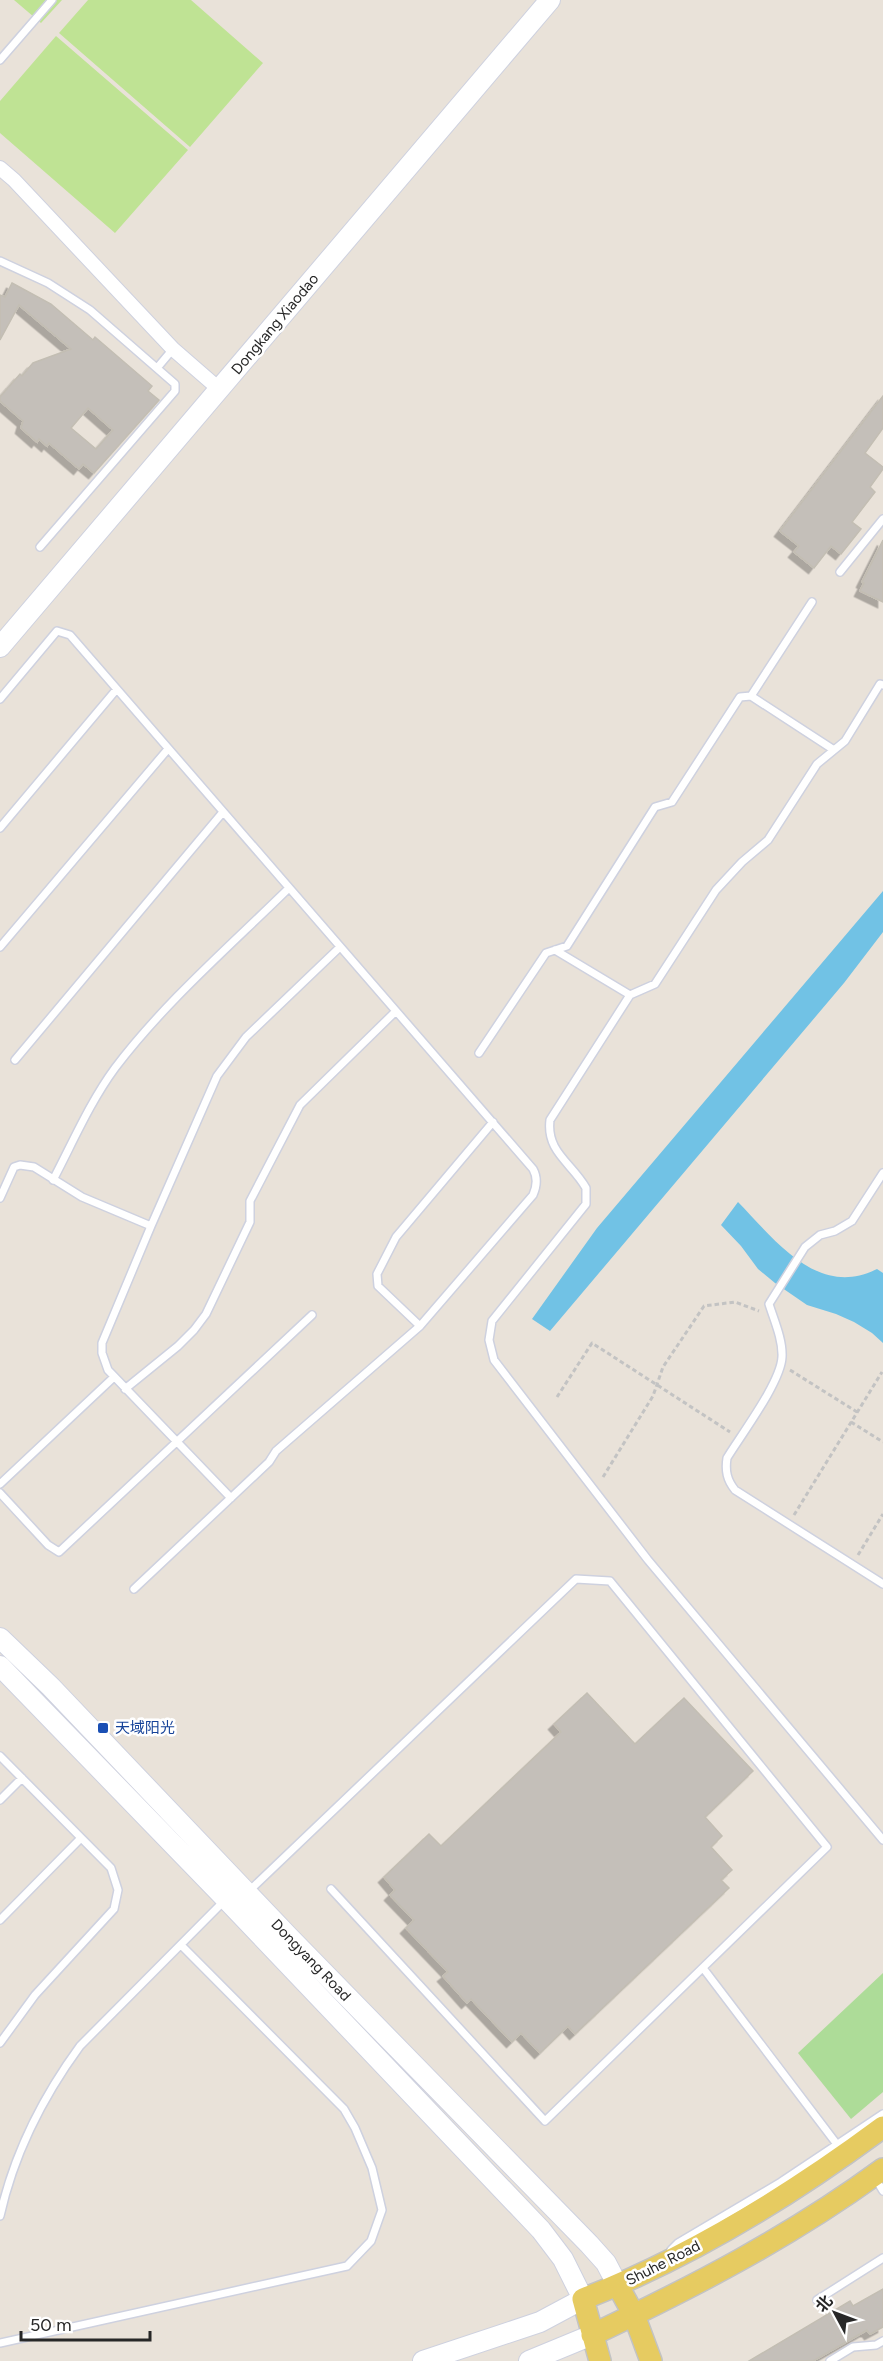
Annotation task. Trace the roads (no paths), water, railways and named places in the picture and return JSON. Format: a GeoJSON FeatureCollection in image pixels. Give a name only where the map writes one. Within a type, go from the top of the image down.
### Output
{"type":"FeatureCollection","features":[{"type":"Feature","properties":{"kind":"main road","name":"Dongkang Xiaodao"},"geometry":{"type":"LineString","coordinates":[[0,647],[550,0]]}},
{"type":"Feature","properties":{"kind":"main road","name":"Dongyang Road"},"geometry":{"type":"LineString","coordinates":[[0,1638],[51,1687],[247,1893],[589,2244],[606,2263],[618,2286]]}},
{"type":"Feature","properties":{"kind":"main road","name":"Dongyang Road"},"geometry":{"type":"LineString","coordinates":[[0,1666],[226,1899],[541,2230],[562,2259],[583,2299]]}},
{"type":"Feature","properties":{"kind":"main road","name":"Shuhe Road"},"geometry":{"type":"LineString","coordinates":[[423,2361],[540,2322],[583,2299],[644,2274],[744,2220],[843,2149],[883,2127]]}},
{"type":"Feature","properties":{"kind":"main road"},"geometry":{"type":"LineString","coordinates":[[529,2361],[592,2335],[710,2277],[880,2178]]}},
{"type":"Feature","properties":{"kind":"main road"},"geometry":{"type":"LineString","coordinates":[[618,2286],[634,2315],[651,2361]]}},
{"type":"Feature","properties":{"kind":"main road"},"geometry":{"type":"LineString","coordinates":[[583,2299],[600,2361]]}},
{"type":"Feature","properties":{"kind":"street"},"geometry":{"type":"LineString","coordinates":[[0,168],[14,180],[173,350],[219,389]]}},
{"type":"Feature","properties":{"kind":"lane"},"geometry":{"type":"LineString","coordinates":[[0,60],[52,0]]}},
{"type":"Feature","properties":{"kind":"lane"},"geometry":{"type":"LineString","coordinates":[[0,261],[64,292],[90,310],[175,384],[175,392],[40,547]]}},
{"type":"Feature","properties":{"kind":"lane"},"geometry":{"type":"LineString","coordinates":[[157,368],[173,350]]}},
{"type":"Feature","properties":{"kind":"lane"},"geometry":{"type":"LineString","coordinates":[[840,572],[883,519]]}},
{"type":"Feature","properties":{"kind":"lane"},"geometry":{"type":"LineString","coordinates":[[751,696],[812,602]]}},
{"type":"Feature","properties":{"kind":"lane"},"geometry":{"type":"LineString","coordinates":[[0,699],[57,631],[70,635],[493,1122],[536,1175],[536,1188],[533,1195],[420,1326],[276,1451],[269,1462],[134,1589]]}},
{"type":"Feature","properties":{"kind":"lane"},"geometry":{"type":"LineString","coordinates":[[883,685],[880,684],[845,741],[817,764],[768,840],[742,862],[716,890],[655,984],[630,995],[550,1120],[552,1146],[586,1188],[585,1203],[492,1321],[489,1340],[494,1360],[648,1560],[883,1840]]}},
{"type":"Feature","properties":{"kind":"lane"},"geometry":{"type":"LineString","coordinates":[[0,828],[116,690]]}},
{"type":"Feature","properties":{"kind":"lane"},"geometry":{"type":"LineString","coordinates":[[479,1053],[546,953],[567,946],[655,807],[672,802],[740,697],[751,696],[834,750]]}},
{"type":"Feature","properties":{"kind":"lane"},"geometry":{"type":"LineString","coordinates":[[0,947],[168,749]]}},
{"type":"Feature","properties":{"kind":"lane"},"geometry":{"type":"LineString","coordinates":[[15,1060],[223,812]]}},
{"type":"Feature","properties":{"kind":"lane"},"geometry":{"type":"LineString","coordinates":[[53,1180],[115,1068],[161,1014],[289,888]]}},
{"type":"Feature","properties":{"kind":"lane"},"geometry":{"type":"LineString","coordinates":[[231,1498],[114,1377],[104,1362],[102,1343],[151,1226],[217,1076],[226,1061],[246,1037],[340,947]]}},
{"type":"Feature","properties":{"kind":"lane"},"geometry":{"type":"LineString","coordinates":[[555,950],[630,995]]}},
{"type":"Feature","properties":{"kind":"lane"},"geometry":{"type":"LineString","coordinates":[[125,1389],[178,1346],[206,1314],[250,1222],[250,1201],[300,1105],[396,1011]]}},
{"type":"Feature","properties":{"kind":"lane"},"geometry":{"type":"LineString","coordinates":[[420,1326],[378,1286],[377,1274],[396,1237],[493,1122]]}},
{"type":"Feature","properties":{"kind":"lane"},"geometry":{"type":"LineString","coordinates":[[0,1198],[14,1167],[27,1165],[91,1201],[151,1226]]}},
{"type":"Feature","properties":{"kind":"lane"},"geometry":{"type":"LineString","coordinates":[[883,1173],[852,1221],[835,1231],[820,1235],[805,1247],[769,1304],[782,1346],[782,1365],[775,1381],[727,1458],[726,1473],[735,1490],[883,1584]]}},
{"type":"Feature","properties":{"kind":"lane"},"geometry":{"type":"LineString","coordinates":[[0,1493],[48,1545],[59,1552],[312,1315]]}},
{"type":"Feature","properties":{"kind":"lane"},"geometry":{"type":"LineString","coordinates":[[0,1484],[114,1377]]}},
{"type":"Feature","properties":{"kind":"lane"},"geometry":{"type":"LineString","coordinates":[[247,1893],[576,1579],[610,1581],[827,1847],[545,2121],[331,1890]]}},
{"type":"Feature","properties":{"kind":"lane"},"geometry":{"type":"LineString","coordinates":[[0,1756],[114,1875],[118,1890],[114,1909],[35,1995],[0,2043]]}},
{"type":"Feature","properties":{"kind":"lane"},"geometry":{"type":"LineString","coordinates":[[0,1800],[22,1778]]}},
{"type":"Feature","properties":{"kind":"lane"},"geometry":{"type":"LineString","coordinates":[[0,1920],[81,1838]]}},
{"type":"Feature","properties":{"kind":"lane"},"geometry":{"type":"LineString","coordinates":[[0,2216],[15,2162],[28,2131],[60,2073],[80,2046],[226,1899]]}},
{"type":"Feature","properties":{"kind":"lane"},"geometry":{"type":"LineString","coordinates":[[0,2343],[347,2266],[364,2250],[376,2231],[382,2210],[378,2188],[364,2147],[344,2109],[181,1945]]}},
{"type":"Feature","properties":{"kind":"lane"},"geometry":{"type":"LineString","coordinates":[[703,1968],[843,2149],[883,2114]]}},
{"type":"Feature","properties":{"kind":"lane"},"geometry":{"type":"LineString","coordinates":[[818,2300],[883,2258]]}},
{"type":"Feature","properties":{"kind":"lane"},"geometry":{"type":"LineString","coordinates":[[830,2361],[853,2348],[876,2345],[883,2340]]}},
{"type":"Feature","properties":{"kind":"water"},"geometry":{"type":"Polygon","coordinates":[[[883,891],[883,932],[844,983],[550,1331],[532,1319],[597,1228],[883,891]]]}},
{"type":"Feature","properties":{"kind":"water"},"geometry":{"type":"Polygon","coordinates":[[[738,1202],[783,1248],[799,1261],[817,1271],[836,1277],[856,1276],[877,1269],[883,1273],[883,1343],[854,1322],[807,1305],[758,1269],[721,1225],[738,1202]]]}},
{"type":"Feature","properties":{"kind":"place","name":"天域阳光"},"geometry":{"type":"Point","coordinates":[103,1728]}}]}
